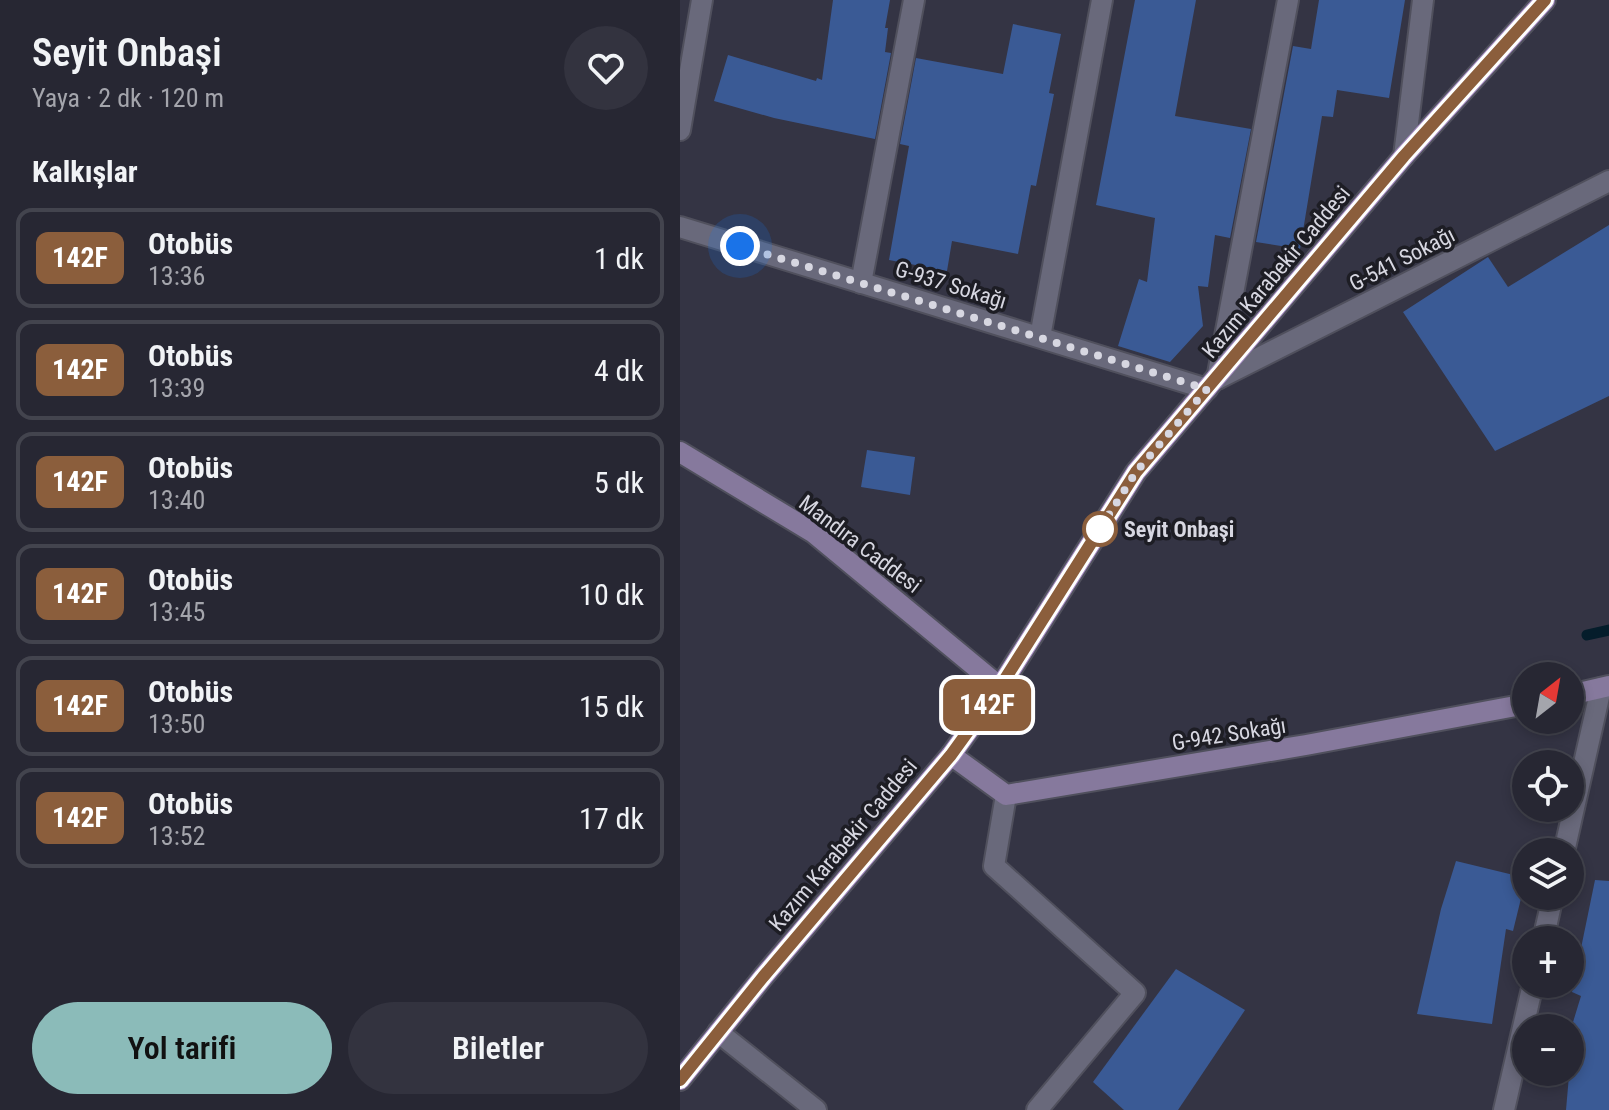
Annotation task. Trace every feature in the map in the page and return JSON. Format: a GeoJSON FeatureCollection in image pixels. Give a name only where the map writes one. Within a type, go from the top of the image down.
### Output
{"type":"FeatureCollection","features":[{"type":"Feature","properties":{"kind":"main road","name":"Kazım Karabekir Caddesi"},"geometry":{"type":"LineString","coordinates":[[680,1080],[951,755],[1000,687],[1136,472],[1404,156],[1545,0]]}},
{"type":"Feature","properties":{"kind":"street"},"geometry":{"type":"LineString","coordinates":[[680,130],[702,0]]}},
{"type":"Feature","properties":{"kind":"street"},"geometry":{"type":"LineString","coordinates":[[861,283],[914,0]]}},
{"type":"Feature","properties":{"kind":"street"},"geometry":{"type":"LineString","coordinates":[[1040,337],[1102,0]]}},
{"type":"Feature","properties":{"kind":"street"},"geometry":{"type":"LineString","coordinates":[[1212,384],[1288,0]]}},
{"type":"Feature","properties":{"kind":"street"},"geometry":{"type":"LineString","coordinates":[[1404,156],[1423,0]]}},
{"type":"Feature","properties":{"kind":"street","name":"G-541 Sokağı"},"geometry":{"type":"LineString","coordinates":[[1212,384],[1609,181]]}},
{"type":"Feature","properties":{"kind":"street","name":"G-937 Sokağı"},"geometry":{"type":"LineString","coordinates":[[680,227],[1040,337],[1212,384]]}},
{"type":"Feature","properties":{"kind":"street","name":"Mandıra Caddesi"},"geometry":{"type":"LineString","coordinates":[[680,452],[814,533],[1000,687]]}},
{"type":"Feature","properties":{"kind":"street"},"geometry":{"type":"LineString","coordinates":[[1567,838],[1605,687],[1584,692]]}},
{"type":"Feature","properties":{"kind":"street","name":"G-942 Sokağı"},"geometry":{"type":"LineString","coordinates":[[1006,795],[1512,707]]}},
{"type":"Feature","properties":{"kind":"street"},"geometry":{"type":"LineString","coordinates":[[951,755],[1006,795],[994,866],[1135,993],[1037,1110]]}},
{"type":"Feature","properties":{"kind":"street"},"geometry":{"type":"LineString","coordinates":[[1504,1110],[1530,998]]}},
{"type":"Feature","properties":{"kind":"street"},"geometry":{"type":"LineString","coordinates":[[718,1032],[816,1110]]}},
{"type":"Feature","properties":{"kind":"building"},"geometry":{"type":"Polygon","coordinates":[[[833,0],[890,0],[885,52],[891,53],[875,139],[774,118],[714,101],[728,55],[816,81],[817,78],[822,80],[833,0]]]}},
{"type":"Feature","properties":{"kind":"building"},"geometry":{"type":"Polygon","coordinates":[[[1135,0],[1196,0],[1175,116],[1251,129],[1230,238],[1215,235],[1208,287],[1198,286],[1203,326],[1170,362],[1118,346],[1139,279],[1147,282],[1155,218],[1096,205],[1135,0]]]}},
{"type":"Feature","properties":{"kind":"building"},"geometry":{"type":"Polygon","coordinates":[[[1319,0],[1405,0],[1389,98],[1337,90],[1333,117],[1322,116],[1300,249],[1256,242],[1293,46],[1311,49],[1319,0]]]}},
{"type":"Feature","properties":{"kind":"building"},"geometry":{"type":"Polygon","coordinates":[[[1013,24],[1061,34],[1049,93],[1054,94],[1036,186],[1031,185],[1018,254],[952,241],[947,271],[889,260],[909,146],[900,144],[916,58],[1003,74],[1013,24]]]}},
{"type":"Feature","properties":{"kind":"building"},"geometry":{"type":"Polygon","coordinates":[[[1609,225],[1609,396],[1495,451],[1403,312],[1488,257],[1508,287],[1609,225]]]}},
{"type":"Feature","properties":{"kind":"building"},"geometry":{"type":"Polygon","coordinates":[[[867,450],[915,457],[910,495],[861,487],[867,450]]]}},
{"type":"Feature","properties":{"kind":"building"},"geometry":{"type":"Polygon","coordinates":[[[1456,861],[1512,875],[1512,910],[1518,910],[1512,931],[1506,929],[1492,1024],[1417,1014],[1441,909],[1456,861]]]}},
{"type":"Feature","properties":{"kind":"building"},"geometry":{"type":"Polygon","coordinates":[[[1595,880],[1609,881],[1609,1110],[1566,1110],[1568,1086],[1584,1086],[1584,1014],[1576,1014],[1580,998],[1584,998],[1584,934],[1595,880]]]}},
{"type":"Feature","properties":{"kind":"building"},"geometry":{"type":"Polygon","coordinates":[[[1176,969],[1245,1010],[1178,1110],[1124,1110],[1093,1082],[1176,969]]]}},
{"type":"Feature","properties":{"kind":"waterway"},"geometry":{"type":"LineString","coordinates":[[1587,635],[1609,630]]}},
{"type":"Feature","properties":{"kind":"bus line","name":"142F"},"geometry":{"type":"LineString","coordinates":[[680,1080],[951,755],[1000,687],[1136,472],[1404,156],[1545,0]]}},
{"type":"Feature","properties":{"kind":"place","name":"Seyit Onbaşi"},"geometry":{"type":"Point","coordinates":[1100,529]}},
{"type":"Feature","properties":{"kind":"route"},"geometry":{"type":"LineString","coordinates":[[740,246],[1207,389],[1136,472],[1100,529]]}}]}
